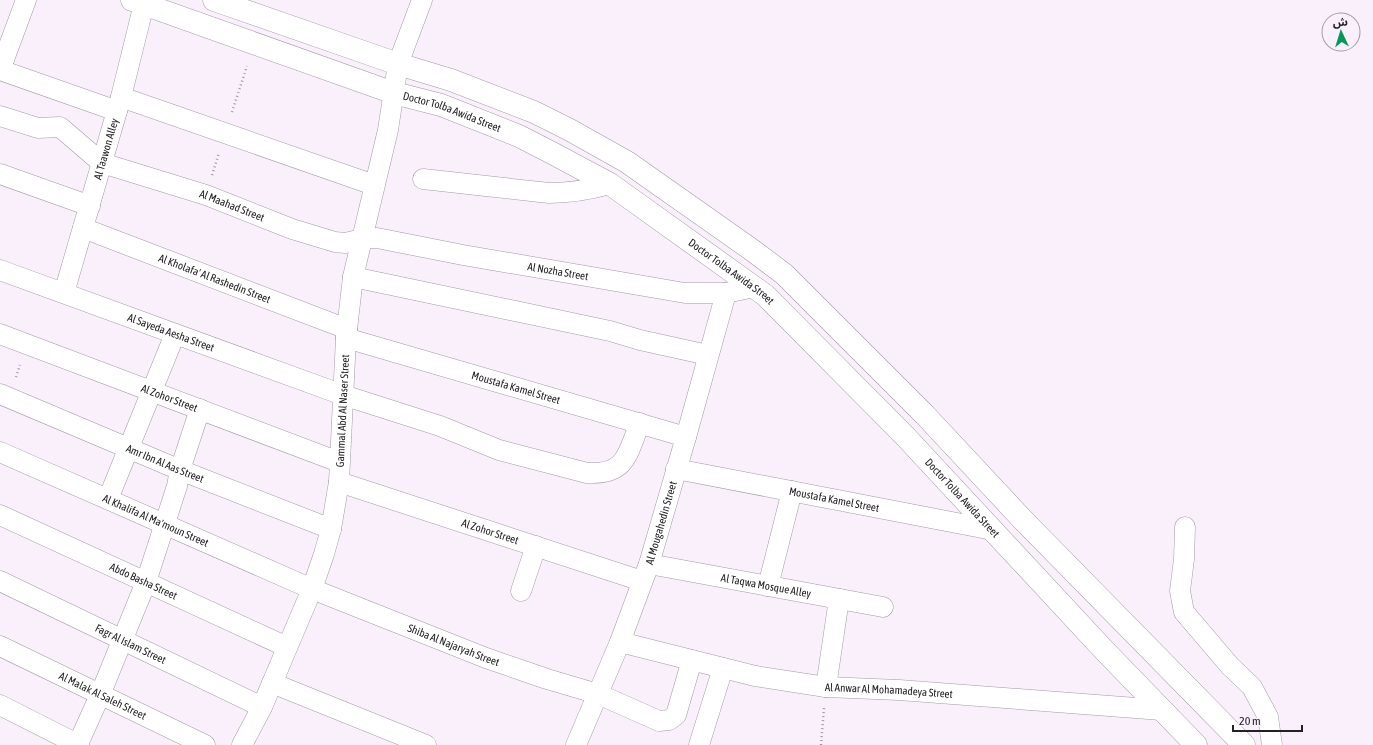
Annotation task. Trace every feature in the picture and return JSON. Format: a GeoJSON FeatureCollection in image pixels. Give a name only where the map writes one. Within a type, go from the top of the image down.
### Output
{"type":"FeatureCollection","features":[{"type":"Feature","properties":{"kind":"street"},"geometry":{"type":"LineString","coordinates":[[26,0],[0,70],[119,104],[374,185]]}},
{"type":"Feature","properties":{"kind":"street"},"geometry":{"type":"LineString","coordinates":[[214,0],[398,64],[451,80],[534,112],[627,162],[752,250],[784,274],[924,415],[1244,745]]}},
{"type":"Feature","properties":{"kind":"street","name":"Gammal Abd Al Naser Street"},"geometry":{"type":"LineString","coordinates":[[242,745],[262,707],[312,589],[331,529],[339,482],[347,333],[353,277],[388,130],[398,64],[422,0]]}},
{"type":"Feature","properties":{"kind":"street","name":"Doctor Tolba Awida Street"},"geometry":{"type":"LineString","coordinates":[[138,2],[394,93],[441,105],[519,136],[610,184],[765,295],[904,435],[1103,649],[1196,745]]}},
{"type":"Feature","properties":{"kind":"street","name":"Al Taawon Alley"},"geometry":{"type":"LineString","coordinates":[[64,293],[119,104],[138,2]]}},
{"type":"Feature","properties":{"kind":"street"},"geometry":{"type":"LineString","coordinates":[[441,105],[451,80]]}},
{"type":"Feature","properties":{"kind":"street"},"geometry":{"type":"LineString","coordinates":[[0,116],[38,128],[60,127],[102,163]]}},
{"type":"Feature","properties":{"kind":"street","name":"Al Maahad Street"},"geometry":{"type":"LineString","coordinates":[[102,163],[206,195],[292,229],[335,242],[345,243],[361,240]]}},
{"type":"Feature","properties":{"kind":"street"},"geometry":{"type":"LineString","coordinates":[[0,174],[90,206]]}},
{"type":"Feature","properties":{"kind":"street"},"geometry":{"type":"LineString","coordinates":[[423,179],[549,193],[590,190],[610,184]]}},
{"type":"Feature","properties":{"kind":"street","name":"Al Kholafa' Al Rashedin Street"},"geometry":{"type":"LineString","coordinates":[[83,228],[347,333]]}},
{"type":"Feature","properties":{"kind":"street","name":"Al Nozha Street"},"geometry":{"type":"LineString","coordinates":[[361,240],[377,238],[463,255],[684,293],[726,293],[754,287]]}},
{"type":"Feature","properties":{"kind":"street","name":"Al Sayeda Aesha Street"},"geometry":{"type":"LineString","coordinates":[[0,270],[343,396],[440,426],[499,450],[586,473],[609,472],[623,463],[640,423]]}},
{"type":"Feature","properties":{"kind":"street"},"geometry":{"type":"LineString","coordinates":[[353,277],[610,331],[640,340],[708,355]]}},
{"type":"Feature","properties":{"kind":"street","name":"Al Mougahedin Street"},"geometry":{"type":"LineString","coordinates":[[576,745],[620,642],[645,572],[686,436],[726,293]]}},
{"type":"Feature","properties":{"kind":"street","name":"Moustafa Kamel Street"},"geometry":{"type":"LineString","coordinates":[[347,333],[686,436]]}},
{"type":"Feature","properties":{"kind":"street","name":"Al Zohor Street"},"geometry":{"type":"LineString","coordinates":[[0,334],[339,462]]}},
{"type":"Feature","properties":{"kind":"street"},"geometry":{"type":"LineString","coordinates":[[108,499],[130,449],[176,334]]}},
{"type":"Feature","properties":{"kind":"street","name":"Amr Ibn Al Aas Street"},"geometry":{"type":"LineString","coordinates":[[4,396],[180,470],[331,529]]}},
{"type":"Feature","properties":{"kind":"street"},"geometry":{"type":"LineString","coordinates":[[0,705],[78,745],[146,582],[200,409]]}},
{"type":"Feature","properties":{"kind":"street","name":"Al Khalifa Al Ma'moun Street"},"geometry":{"type":"LineString","coordinates":[[0,452],[312,589]]}},
{"type":"Feature","properties":{"kind":"street","name":"Moustafa Kamel Street"},"geometry":{"type":"LineString","coordinates":[[676,469],[992,530]]}},
{"type":"Feature","properties":{"kind":"street","name":"Al Zohor Street"},"geometry":{"type":"LineString","coordinates":[[339,482],[536,546],[645,572]]}},
{"type":"Feature","properties":{"kind":"street"},"geometry":{"type":"LineString","coordinates":[[768,586],[792,491]]}},
{"type":"Feature","properties":{"kind":"street","name":"Abdo Basha Street"},"geometry":{"type":"LineString","coordinates":[[0,514],[287,647]]}},
{"type":"Feature","properties":{"kind":"street"},"geometry":{"type":"LineString","coordinates":[[1185,527],[1184,559],[1180,591],[1184,612],[1230,666],[1252,687],[1268,717],[1272,745]]}},
{"type":"Feature","properties":{"kind":"street"},"geometry":{"type":"LineString","coordinates":[[521,591],[536,546]]}},
{"type":"Feature","properties":{"kind":"street","name":"Al Taqwa Mosque Alley"},"geometry":{"type":"LineString","coordinates":[[645,572],[768,586],[883,607]]}},
{"type":"Feature","properties":{"kind":"street","name":"Fagr Al Islam Street"},"geometry":{"type":"LineString","coordinates":[[0,581],[262,707]]}},
{"type":"Feature","properties":{"kind":"street","name":"Shiba Al Najaryah Street"},"geometry":{"type":"LineString","coordinates":[[312,589],[486,658],[547,679],[598,694],[659,721],[669,720],[676,715],[692,660]]}},
{"type":"Feature","properties":{"kind":"street"},"geometry":{"type":"LineString","coordinates":[[826,687],[839,599]]}},
{"type":"Feature","properties":{"kind":"street","name":"Al Anwar Al Mohamadeya Street"},"geometry":{"type":"LineString","coordinates":[[620,642],[755,676],[826,687],[900,690],[1162,710]]}},
{"type":"Feature","properties":{"kind":"street","name":"Al Malak Al Saleh Street"},"geometry":{"type":"LineString","coordinates":[[0,646],[205,745]]}},
{"type":"Feature","properties":{"kind":"street"},"geometry":{"type":"LineString","coordinates":[[699,745],[723,668]]}},
{"type":"Feature","properties":{"kind":"street"},"geometry":{"type":"LineString","coordinates":[[272,683],[426,745]]}},
{"type":"Feature","properties":{"kind":"path"},"geometry":{"type":"LineString","coordinates":[[4,396],[28,344]]}},
{"type":"Feature","properties":{"kind":"path"},"geometry":{"type":"LineString","coordinates":[[821,745],[826,687]]}}]}
